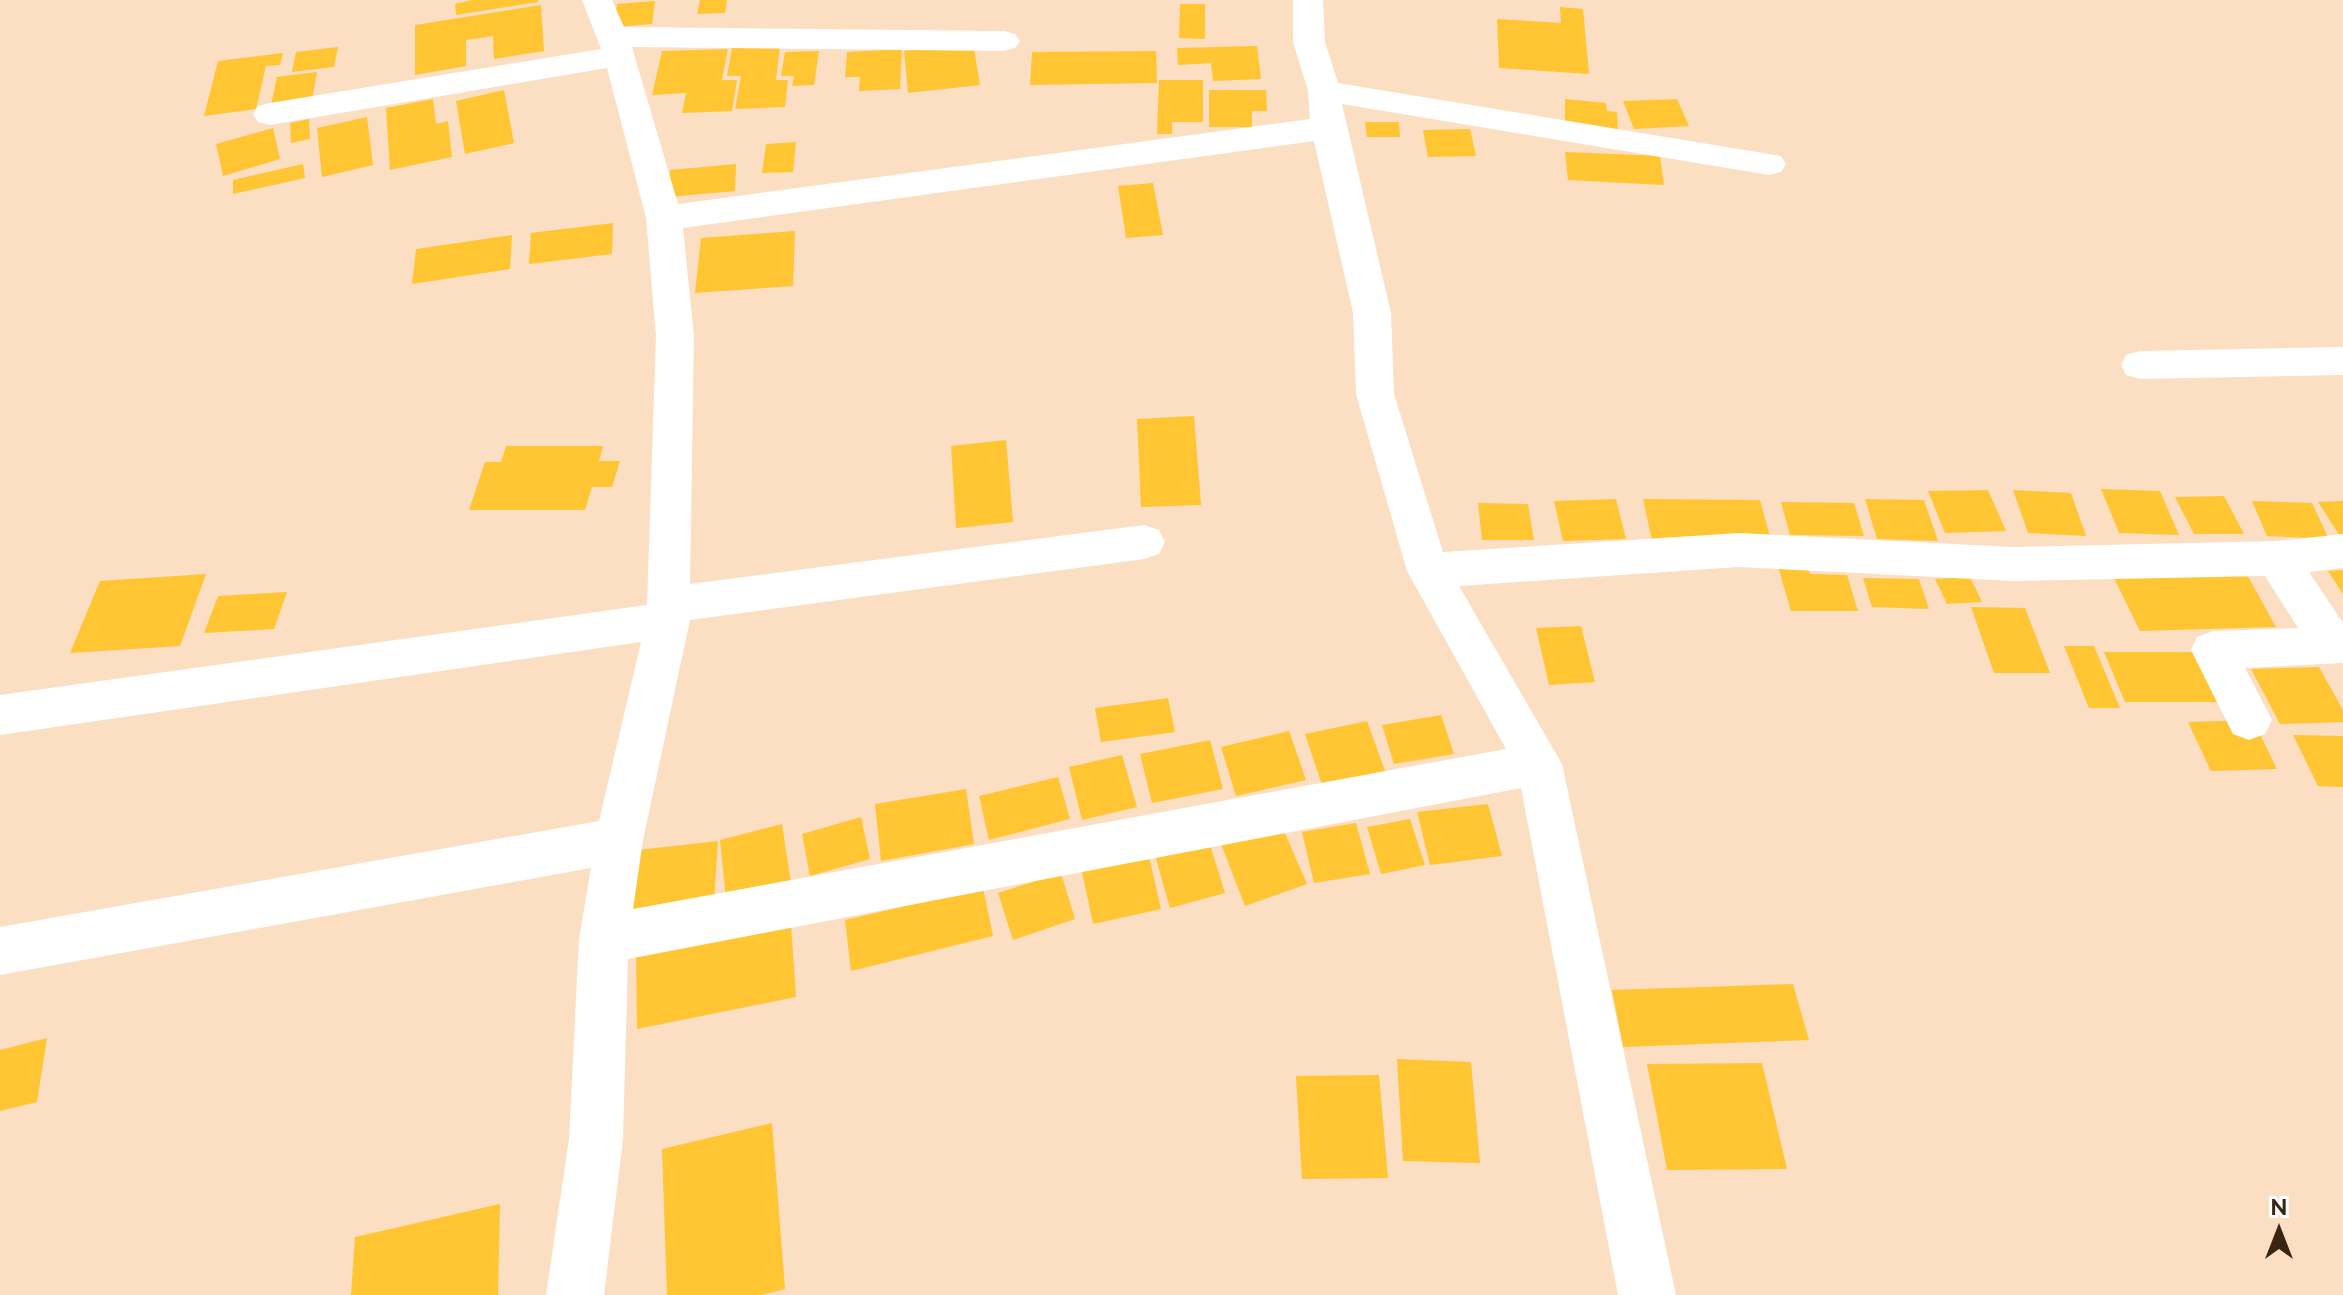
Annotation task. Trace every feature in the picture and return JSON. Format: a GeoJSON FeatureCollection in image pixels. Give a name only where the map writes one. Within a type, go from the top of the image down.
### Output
{"type":"FeatureCollection","features":[{"type":"Feature","properties":{"kind":"street"},"geometry":{"type":"LineString","coordinates":[[1308,0],[1309,42],[1372,313],[1375,394],[1428,571],[1539,764],[1647,1295]]}},
{"type":"Feature","properties":{"kind":"street"},"geometry":{"type":"LineString","coordinates":[[575,1295],[596,1139],[604,939],[619,840],[668,613],[675,336],[664,218],[610,31]]}},
{"type":"Feature","properties":{"kind":"street"},"geometry":{"type":"LineString","coordinates":[[270,114],[610,31],[1004,41]]}},
{"type":"Feature","properties":{"kind":"street"},"geometry":{"type":"LineString","coordinates":[[664,218],[1326,110],[1769,164]]}},
{"type":"Feature","properties":{"kind":"street"},"geometry":{"type":"LineString","coordinates":[[2140,365],[2343,361]]}},
{"type":"Feature","properties":{"kind":"street"},"geometry":{"type":"LineString","coordinates":[[0,715],[1144,542]]}},
{"type":"Feature","properties":{"kind":"street"},"geometry":{"type":"LineString","coordinates":[[1428,571],[1739,550],[2013,564],[2277,558],[2343,551]]}},
{"type":"Feature","properties":{"kind":"street"},"geometry":{"type":"LineString","coordinates":[[2277,558],[2338,644]]}},
{"type":"Feature","properties":{"kind":"street"},"geometry":{"type":"LineString","coordinates":[[2249,720],[2213,650],[2338,644]]}},
{"type":"Feature","properties":{"kind":"street"},"geometry":{"type":"LineString","coordinates":[[604,939],[1539,764]]}},
{"type":"Feature","properties":{"kind":"street"},"geometry":{"type":"LineString","coordinates":[[0,951],[619,840]]}},
{"type":"Feature","properties":{"kind":"building"},"geometry":{"type":"Polygon","coordinates":[[[472,0],[538,0],[456,15],[455,4],[472,0]]]}},
{"type":"Feature","properties":{"kind":"building"},"geometry":{"type":"Polygon","coordinates":[[[700,0],[727,0],[725,13],[697,14],[700,0]]]}},
{"type":"Feature","properties":{"kind":"building"},"geometry":{"type":"Polygon","coordinates":[[[655,1],[652,24],[614,27],[617,4],[655,1]]]}},
{"type":"Feature","properties":{"kind":"building"},"geometry":{"type":"Polygon","coordinates":[[[1180,4],[1205,4],[1205,39],[1179,38],[1180,4]]]}},
{"type":"Feature","properties":{"kind":"building"},"geometry":{"type":"Polygon","coordinates":[[[541,5],[544,51],[494,59],[493,36],[466,40],[466,66],[415,75],[415,25],[541,5]]]}},
{"type":"Feature","properties":{"kind":"building"},"geometry":{"type":"Polygon","coordinates":[[[1560,7],[1583,9],[1589,74],[1499,68],[1497,19],[1561,23],[1560,7]]]}},
{"type":"Feature","properties":{"kind":"building"},"geometry":{"type":"Polygon","coordinates":[[[973,43],[980,85],[908,93],[904,51],[973,43]]]}},
{"type":"Feature","properties":{"kind":"building"},"geometry":{"type":"Polygon","coordinates":[[[780,46],[776,80],[788,80],[785,107],[735,109],[741,76],[727,76],[732,48],[780,46]]]}},
{"type":"Feature","properties":{"kind":"building"},"geometry":{"type":"Polygon","coordinates":[[[1257,46],[1261,79],[1213,81],[1211,63],[1178,65],[1177,48],[1257,46]]]}},
{"type":"Feature","properties":{"kind":"building"},"geometry":{"type":"Polygon","coordinates":[[[338,47],[334,67],[292,72],[296,52],[338,47]]]}},
{"type":"Feature","properties":{"kind":"building"},"geometry":{"type":"Polygon","coordinates":[[[728,49],[722,80],[737,80],[732,111],[682,113],[686,93],[652,95],[662,51],[728,49]]]}},
{"type":"Feature","properties":{"kind":"building"},"geometry":{"type":"Polygon","coordinates":[[[902,49],[900,89],[859,91],[860,77],[845,77],[847,52],[902,49]]]}},
{"type":"Feature","properties":{"kind":"building"},"geometry":{"type":"Polygon","coordinates":[[[819,51],[814,85],[792,86],[794,76],[781,76],[785,52],[819,51]]]}},
{"type":"Feature","properties":{"kind":"building"},"geometry":{"type":"Polygon","coordinates":[[[1156,51],[1157,83],[1030,85],[1032,52],[1156,51]]]}},
{"type":"Feature","properties":{"kind":"building"},"geometry":{"type":"Polygon","coordinates":[[[283,53],[280,65],[266,66],[256,109],[204,116],[218,61],[283,53]]]}},
{"type":"Feature","properties":{"kind":"building"},"geometry":{"type":"Polygon","coordinates":[[[317,72],[312,100],[271,105],[277,77],[317,72]]]}},
{"type":"Feature","properties":{"kind":"building"},"geometry":{"type":"Polygon","coordinates":[[[1159,80],[1203,80],[1203,122],[1172,122],[1172,134],[1157,134],[1159,80]]]}},
{"type":"Feature","properties":{"kind":"building"},"geometry":{"type":"Polygon","coordinates":[[[504,90],[514,143],[465,154],[456,101],[504,90]]]}},
{"type":"Feature","properties":{"kind":"building"},"geometry":{"type":"Polygon","coordinates":[[[1209,90],[1266,90],[1267,111],[1252,111],[1252,127],[1209,127],[1209,90]]]}},
{"type":"Feature","properties":{"kind":"building"},"geometry":{"type":"Polygon","coordinates":[[[433,99],[436,124],[448,121],[452,157],[390,170],[386,108],[433,99]]]}},
{"type":"Feature","properties":{"kind":"building"},"geometry":{"type":"Polygon","coordinates":[[[1565,99],[1606,103],[1607,111],[1617,112],[1618,130],[1565,125],[1565,99]]]}},
{"type":"Feature","properties":{"kind":"building"},"geometry":{"type":"Polygon","coordinates":[[[1677,99],[1689,126],[1634,129],[1623,101],[1677,99]]]}},
{"type":"Feature","properties":{"kind":"building"},"geometry":{"type":"Polygon","coordinates":[[[367,117],[373,165],[322,177],[317,128],[367,117]]]}},
{"type":"Feature","properties":{"kind":"building"},"geometry":{"type":"Polygon","coordinates":[[[309,119],[310,139],[291,143],[290,123],[309,119]]]}},
{"type":"Feature","properties":{"kind":"building"},"geometry":{"type":"Polygon","coordinates":[[[1365,122],[1399,122],[1400,137],[1367,137],[1365,122]]]}},
{"type":"Feature","properties":{"kind":"building"},"geometry":{"type":"Polygon","coordinates":[[[273,128],[280,159],[223,176],[216,144],[273,128]]]}},
{"type":"Feature","properties":{"kind":"building"},"geometry":{"type":"Polygon","coordinates":[[[1470,129],[1476,156],[1428,157],[1423,130],[1470,129]]]}},
{"type":"Feature","properties":{"kind":"building"},"geometry":{"type":"Polygon","coordinates":[[[796,142],[793,172],[762,173],[766,144],[796,142]]]}},
{"type":"Feature","properties":{"kind":"building"},"geometry":{"type":"Polygon","coordinates":[[[1565,152],[1660,156],[1664,185],[1568,180],[1565,152]]]}},
{"type":"Feature","properties":{"kind":"building"},"geometry":{"type":"Polygon","coordinates":[[[303,164],[305,178],[233,194],[233,180],[303,164]]]}},
{"type":"Feature","properties":{"kind":"building"},"geometry":{"type":"Polygon","coordinates":[[[736,164],[735,191],[668,197],[670,170],[736,164]]]}},
{"type":"Feature","properties":{"kind":"building"},"geometry":{"type":"Polygon","coordinates":[[[1153,183],[1163,235],[1126,238],[1118,186],[1153,183]]]}},
{"type":"Feature","properties":{"kind":"building"},"geometry":{"type":"Polygon","coordinates":[[[613,223],[612,254],[529,264],[531,233],[613,223]]]}},
{"type":"Feature","properties":{"kind":"building"},"geometry":{"type":"Polygon","coordinates":[[[795,231],[793,286],[695,293],[701,238],[795,231]]]}},
{"type":"Feature","properties":{"kind":"building"},"geometry":{"type":"Polygon","coordinates":[[[512,235],[510,269],[412,284],[416,249],[512,235]]]}},
{"type":"Feature","properties":{"kind":"building"},"geometry":{"type":"Polygon","coordinates":[[[1194,416],[1201,505],[1141,507],[1137,419],[1194,416]]]}},
{"type":"Feature","properties":{"kind":"building"},"geometry":{"type":"Polygon","coordinates":[[[1006,440],[1013,522],[956,528],[951,446],[1006,440]]]}},
{"type":"Feature","properties":{"kind":"building"},"geometry":{"type":"Polygon","coordinates":[[[506,446],[603,446],[599,461],[620,461],[612,487],[592,487],[585,510],[469,510],[485,462],[501,462],[506,446]]]}},
{"type":"Feature","properties":{"kind":"building"},"geometry":{"type":"Polygon","coordinates":[[[2101,489],[2160,491],[2179,535],[2119,533],[2101,489]]]}},
{"type":"Feature","properties":{"kind":"building"},"geometry":{"type":"Polygon","coordinates":[[[1988,490],[2006,531],[1945,533],[1928,491],[1988,490]]]}},
{"type":"Feature","properties":{"kind":"building"},"geometry":{"type":"Polygon","coordinates":[[[2013,490],[2071,493],[2086,536],[2028,533],[2013,490]]]}},
{"type":"Feature","properties":{"kind":"building"},"geometry":{"type":"Polygon","coordinates":[[[2224,496],[2244,534],[2194,534],[2175,497],[2224,496]]]}},
{"type":"Feature","properties":{"kind":"building"},"geometry":{"type":"Polygon","coordinates":[[[1616,499],[1626,539],[1563,541],[1554,501],[1616,499]]]}},
{"type":"Feature","properties":{"kind":"building"},"geometry":{"type":"Polygon","coordinates":[[[1643,499],[1760,500],[1771,540],[1652,540],[1643,499]]]}},
{"type":"Feature","properties":{"kind":"building"},"geometry":{"type":"Polygon","coordinates":[[[1865,499],[1924,500],[1938,541],[1877,539],[1865,499]]]}},
{"type":"Feature","properties":{"kind":"building"},"geometry":{"type":"Polygon","coordinates":[[[2252,501],[2312,503],[2329,539],[2267,536],[2252,501]]]}},
{"type":"Feature","properties":{"kind":"building"},"geometry":{"type":"Polygon","coordinates":[[[2343,501],[2343,535],[2340,536],[2318,502],[2343,501]]]}},
{"type":"Feature","properties":{"kind":"building"},"geometry":{"type":"Polygon","coordinates":[[[1781,502],[1854,503],[1864,536],[1790,535],[1781,502]]]}},
{"type":"Feature","properties":{"kind":"building"},"geometry":{"type":"Polygon","coordinates":[[[1478,503],[1528,504],[1534,540],[1482,540],[1478,503]]]}},
{"type":"Feature","properties":{"kind":"building"},"geometry":{"type":"Polygon","coordinates":[[[1777,563],[1806,563],[1810,574],[1847,575],[1858,611],[1791,611],[1777,563]]]}},
{"type":"Feature","properties":{"kind":"building"},"geometry":{"type":"Polygon","coordinates":[[[2244,569],[2276,627],[2140,631],[2112,574],[2244,569]]]}},
{"type":"Feature","properties":{"kind":"building"},"geometry":{"type":"Polygon","coordinates":[[[2343,570],[2343,594],[2328,571],[2343,570]]]}},
{"type":"Feature","properties":{"kind":"building"},"geometry":{"type":"Polygon","coordinates":[[[206,574],[180,646],[70,653],[100,581],[206,574]]]}},
{"type":"Feature","properties":{"kind":"building"},"geometry":{"type":"Polygon","coordinates":[[[1970,577],[1982,602],[1947,604],[1935,579],[1970,577]]]}},
{"type":"Feature","properties":{"kind":"building"},"geometry":{"type":"Polygon","coordinates":[[[1863,578],[1919,579],[1929,609],[1872,607],[1863,578]]]}},
{"type":"Feature","properties":{"kind":"building"},"geometry":{"type":"Polygon","coordinates":[[[287,592],[274,629],[204,633],[218,596],[287,592]]]}},
{"type":"Feature","properties":{"kind":"building"},"geometry":{"type":"Polygon","coordinates":[[[1971,607],[2025,608],[2050,673],[1994,673],[1971,607]]]}},
{"type":"Feature","properties":{"kind":"building"},"geometry":{"type":"Polygon","coordinates":[[[1581,626],[1595,682],[1549,685],[1536,628],[1581,626]]]}},
{"type":"Feature","properties":{"kind":"building"},"geometry":{"type":"Polygon","coordinates":[[[2064,646],[2094,646],[2120,708],[2089,708],[2064,646]]]}},
{"type":"Feature","properties":{"kind":"building"},"geometry":{"type":"Polygon","coordinates":[[[2104,652],[2197,652],[2221,702],[2125,702],[2104,652]]]}},
{"type":"Feature","properties":{"kind":"building"},"geometry":{"type":"Polygon","coordinates":[[[2319,667],[2343,710],[2343,722],[2280,724],[2251,669],[2319,667]]]}},
{"type":"Feature","properties":{"kind":"building"},"geometry":{"type":"Polygon","coordinates":[[[1168,698],[1175,732],[1101,742],[1095,708],[1168,698]]]}},
{"type":"Feature","properties":{"kind":"building"},"geometry":{"type":"Polygon","coordinates":[[[1441,715],[1454,754],[1394,764],[1382,725],[1441,715]]]}},
{"type":"Feature","properties":{"kind":"building"},"geometry":{"type":"Polygon","coordinates":[[[2253,720],[2277,769],[2211,771],[2188,722],[2253,720]]]}},
{"type":"Feature","properties":{"kind":"building"},"geometry":{"type":"Polygon","coordinates":[[[1367,721],[1385,771],[1322,785],[1305,734],[1367,721]]]}},
{"type":"Feature","properties":{"kind":"building"},"geometry":{"type":"Polygon","coordinates":[[[1289,731],[1306,780],[1236,796],[1221,747],[1289,731]]]}},
{"type":"Feature","properties":{"kind":"building"},"geometry":{"type":"Polygon","coordinates":[[[2293,735],[2343,736],[2343,787],[2318,786],[2293,735]]]}},
{"type":"Feature","properties":{"kind":"building"},"geometry":{"type":"Polygon","coordinates":[[[1210,740],[1223,789],[1152,803],[1140,754],[1210,740]]]}},
{"type":"Feature","properties":{"kind":"building"},"geometry":{"type":"Polygon","coordinates":[[[1122,755],[1137,807],[1082,820],[1069,767],[1122,755]]]}},
{"type":"Feature","properties":{"kind":"building"},"geometry":{"type":"Polygon","coordinates":[[[1058,777],[1070,819],[989,840],[979,796],[1058,777]]]}},
{"type":"Feature","properties":{"kind":"building"},"geometry":{"type":"Polygon","coordinates":[[[966,789],[974,844],[881,861],[875,804],[966,789]]]}},
{"type":"Feature","properties":{"kind":"building"},"geometry":{"type":"Polygon","coordinates":[[[1488,804],[1502,856],[1430,865],[1417,812],[1488,804]]]}},
{"type":"Feature","properties":{"kind":"building"},"geometry":{"type":"Polygon","coordinates":[[[861,817],[870,859],[810,876],[802,834],[861,817]]]}},
{"type":"Feature","properties":{"kind":"building"},"geometry":{"type":"Polygon","coordinates":[[[1410,819],[1425,865],[1381,874],[1367,827],[1410,819]]]}},
{"type":"Feature","properties":{"kind":"building"},"geometry":{"type":"Polygon","coordinates":[[[1356,823],[1370,874],[1314,883],[1302,832],[1356,823]]]}},
{"type":"Feature","properties":{"kind":"building"},"geometry":{"type":"Polygon","coordinates":[[[782,824],[791,883],[726,899],[720,840],[782,824]]]}},
{"type":"Feature","properties":{"kind":"building"},"geometry":{"type":"Polygon","coordinates":[[[1281,824],[1307,884],[1245,906],[1221,844],[1281,824]]]}},
{"type":"Feature","properties":{"kind":"building"},"geometry":{"type":"Polygon","coordinates":[[[1208,838],[1225,893],[1170,908],[1154,852],[1208,838]]]}},
{"type":"Feature","properties":{"kind":"building"},"geometry":{"type":"Polygon","coordinates":[[[718,841],[714,901],[632,909],[638,850],[718,841]]]}},
{"type":"Feature","properties":{"kind":"building"},"geometry":{"type":"Polygon","coordinates":[[[1148,852],[1161,909],[1093,924],[1081,867],[1148,852]]]}},
{"type":"Feature","properties":{"kind":"building"},"geometry":{"type":"Polygon","coordinates":[[[1061,873],[1075,919],[1013,940],[998,893],[1061,873]]]}},
{"type":"Feature","properties":{"kind":"building"},"geometry":{"type":"Polygon","coordinates":[[[983,888],[993,936],[851,971],[845,920],[983,888]]]}},
{"type":"Feature","properties":{"kind":"building"},"geometry":{"type":"Polygon","coordinates":[[[791,924],[796,997],[637,1029],[636,953],[791,924]]]}},
{"type":"Feature","properties":{"kind":"building"},"geometry":{"type":"Polygon","coordinates":[[[1793,984],[1809,1040],[1623,1047],[1612,990],[1793,984]]]}},
{"type":"Feature","properties":{"kind":"building"},"geometry":{"type":"Polygon","coordinates":[[[47,1038],[37,1102],[0,1111],[0,1050],[47,1038]]]}},
{"type":"Feature","properties":{"kind":"building"},"geometry":{"type":"Polygon","coordinates":[[[1397,1059],[1471,1062],[1480,1163],[1403,1161],[1397,1059]]]}},
{"type":"Feature","properties":{"kind":"building"},"geometry":{"type":"Polygon","coordinates":[[[1762,1063],[1787,1169],[1667,1170],[1647,1064],[1762,1063]]]}},
{"type":"Feature","properties":{"kind":"building"},"geometry":{"type":"Polygon","coordinates":[[[1379,1075],[1388,1178],[1302,1179],[1296,1076],[1379,1075]]]}},
{"type":"Feature","properties":{"kind":"building"},"geometry":{"type":"Polygon","coordinates":[[[772,1123],[785,1289],[762,1295],[667,1295],[662,1149],[772,1123]]]}},
{"type":"Feature","properties":{"kind":"building"},"geometry":{"type":"Polygon","coordinates":[[[500,1204],[498,1295],[351,1295],[355,1237],[500,1204]]]}}]}
